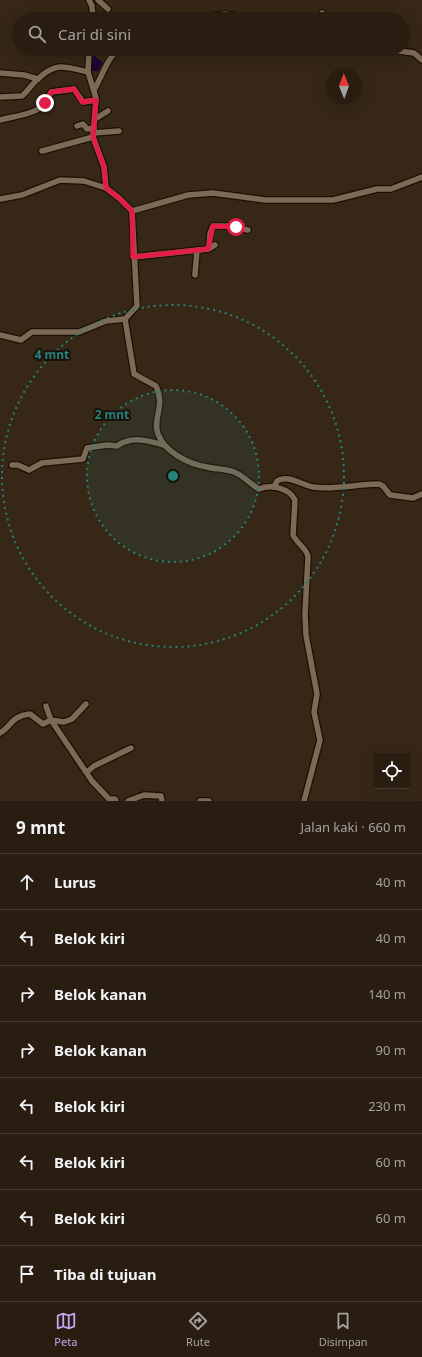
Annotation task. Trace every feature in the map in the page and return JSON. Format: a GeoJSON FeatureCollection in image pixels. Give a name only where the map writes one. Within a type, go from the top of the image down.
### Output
{"type":"FeatureCollection","features":[{"type":"Feature","properties":{"kind":"street"},"geometry":{"type":"LineString","coordinates":[[89,0],[92,6],[92,12]]}},
{"type":"Feature","properties":{"kind":"street"},"geometry":{"type":"LineString","coordinates":[[98,0],[108,9]]}},
{"type":"Feature","properties":{"kind":"street"},"geometry":{"type":"LineString","coordinates":[[410,52],[414,53],[422,60]]}},
{"type":"Feature","properties":{"kind":"street"},"geometry":{"type":"LineString","coordinates":[[89,56],[88,72],[96,100],[93,133],[104,167],[106,188]]}},
{"type":"Feature","properties":{"kind":"street"},"geometry":{"type":"LineString","coordinates":[[94,90],[104,74],[112,56]]}},
{"type":"Feature","properties":{"kind":"street"},"geometry":{"type":"LineString","coordinates":[[0,97],[22,96],[47,71],[59,66],[71,67],[88,72]]}},
{"type":"Feature","properties":{"kind":"street"},"geometry":{"type":"LineString","coordinates":[[0,73],[24,75],[38,79]]}},
{"type":"Feature","properties":{"kind":"street"},"geometry":{"type":"LineString","coordinates":[[0,120],[24,115],[42,106],[48,99],[51,92],[74,89],[80,99],[85,102],[96,100]]}},
{"type":"Feature","properties":{"kind":"street"},"geometry":{"type":"LineString","coordinates":[[95,119],[108,110]]}},
{"type":"Feature","properties":{"kind":"street"},"geometry":{"type":"LineString","coordinates":[[77,126],[82,124],[93,133]]}},
{"type":"Feature","properties":{"kind":"street"},"geometry":{"type":"LineString","coordinates":[[42,151],[93,133],[119,131]]}},
{"type":"Feature","properties":{"kind":"street"},"geometry":{"type":"LineString","coordinates":[[132,211],[188,195],[213,193],[265,200],[333,200],[377,189],[391,189],[422,177]]}},
{"type":"Feature","properties":{"kind":"street"},"geometry":{"type":"LineString","coordinates":[[0,199],[22,195],[60,180],[84,181],[106,188],[119,198],[132,211],[133,257],[137,306],[126,319],[106,321],[79,332],[32,332],[21,340],[0,335]]}},
{"type":"Feature","properties":{"kind":"street"},"geometry":{"type":"LineString","coordinates":[[209,248],[210,234],[214,226],[228,226],[248,230]]}},
{"type":"Feature","properties":{"kind":"street"},"geometry":{"type":"LineString","coordinates":[[133,257],[197,250],[209,248],[215,245]]}},
{"type":"Feature","properties":{"kind":"street"},"geometry":{"type":"LineString","coordinates":[[195,275],[197,250]]}},
{"type":"Feature","properties":{"kind":"street"},"geometry":{"type":"LineString","coordinates":[[126,319],[134,374],[156,386],[160,397],[160,409],[156,428],[163,445]]}},
{"type":"Feature","properties":{"kind":"street"},"geometry":{"type":"LineString","coordinates":[[12,465],[18,465],[29,470],[42,463],[83,459],[87,448],[107,445],[118,446],[124,441],[144,440],[163,445],[174,454],[190,462],[206,467],[234,472],[259,489],[266,486],[289,492],[295,500],[293,535],[295,540],[306,550],[308,557],[305,614],[306,635],[317,694],[314,712],[320,740],[304,801]]}},
{"type":"Feature","properties":{"kind":"street"},"geometry":{"type":"LineString","coordinates":[[274,487],[277,481],[284,478],[309,486],[331,489],[379,484],[383,486],[390,495],[415,498],[422,494]]}},
{"type":"Feature","properties":{"kind":"street"},"geometry":{"type":"LineString","coordinates":[[0,733],[9,723],[24,714],[30,714],[43,724],[51,720],[62,722],[72,719],[86,704]]}},
{"type":"Feature","properties":{"kind":"street"},"geometry":{"type":"LineString","coordinates":[[46,706],[51,720],[98,788],[109,799],[115,799],[116,801]]}},
{"type":"Feature","properties":{"kind":"street"},"geometry":{"type":"LineString","coordinates":[[87,772],[92,767],[131,748]]}},
{"type":"Feature","properties":{"kind":"street"},"geometry":{"type":"LineString","coordinates":[[128,801],[144,795],[160,795],[162,801]]}},
{"type":"Feature","properties":{"kind":"street"},"geometry":{"type":"LineString","coordinates":[[200,801],[209,801]]}},
{"type":"Feature","properties":{"kind":"shaded area"},"geometry":{"type":"Polygon","coordinates":[[[91,56],[95,56],[103,62],[98,71],[91,71],[91,56]]]}},
{"type":"Feature","properties":{"kind":"route"},"geometry":{"type":"LineString","coordinates":[[45,103],[51,92],[71,88],[76,90],[82,102],[96,100],[93,137],[94,144],[104,167],[106,188],[132,211],[131,225],[133,257],[167,252],[208,249],[210,234],[213,226],[236,227]]}}]}
